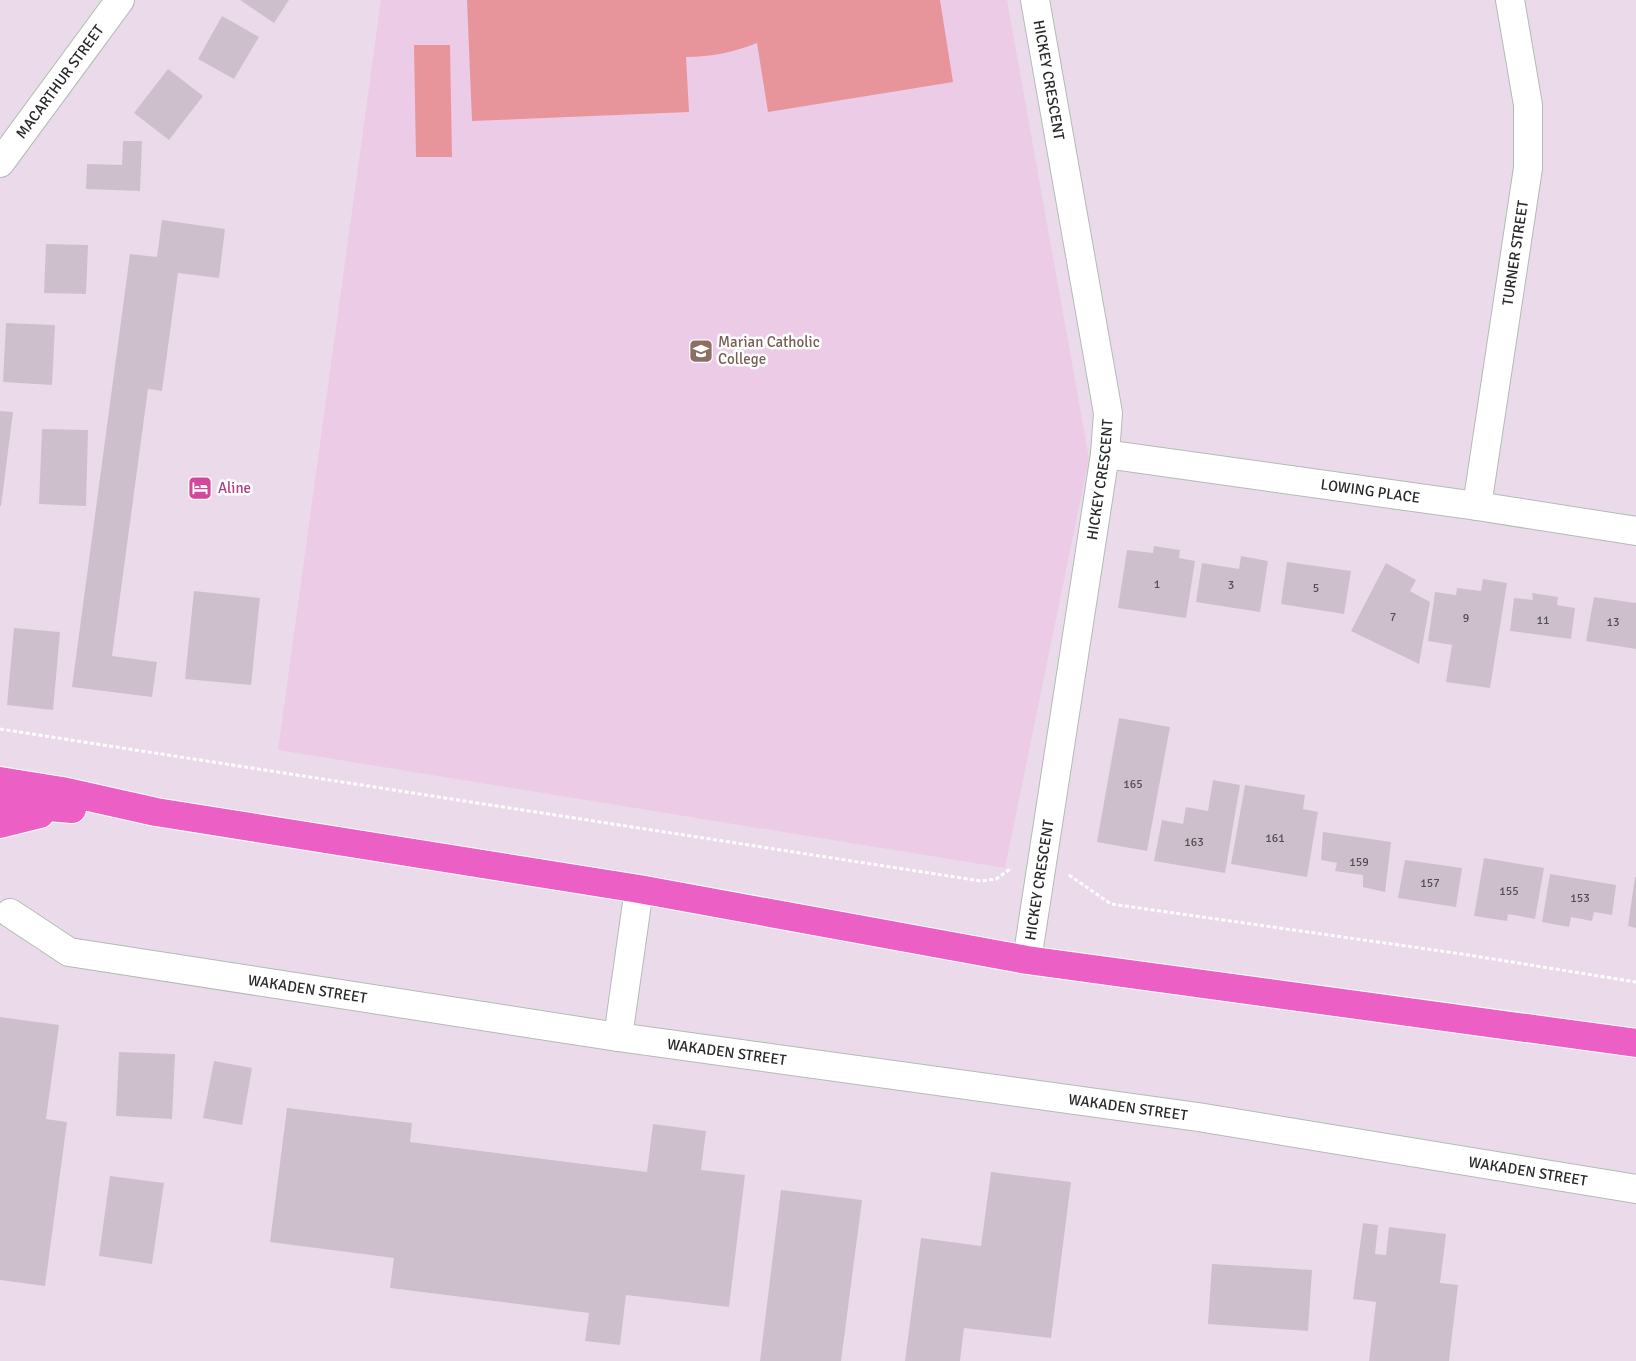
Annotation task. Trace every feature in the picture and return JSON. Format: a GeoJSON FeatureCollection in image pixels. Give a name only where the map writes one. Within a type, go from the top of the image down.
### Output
{"type":"FeatureCollection","features":[{"type":"Feature","properties":{"kind":"main road"},"geometry":{"type":"LineString","coordinates":[[0,781],[62,791],[156,812],[639,889],[1027,960],[1636,1043]]}},
{"type":"Feature","properties":{"kind":"main road"},"geometry":{"type":"LineString","coordinates":[[0,803],[61,809],[156,812]]}},
{"type":"Feature","properties":{"kind":"main road"},"geometry":{"type":"LineString","coordinates":[[0,824],[61,809]]}},
{"type":"Feature","properties":{"kind":"street","name":"MACARTHUR STREET"},"geometry":{"type":"LineString","coordinates":[[0,163],[120,0]]}},
{"type":"Feature","properties":{"kind":"street","name":"HICKEY CRESCENT"},"geometry":{"type":"LineString","coordinates":[[1027,960],[1104,454],[1108,413],[1035,0]]}},
{"type":"Feature","properties":{"kind":"street","name":"TURNER STREET"},"geometry":{"type":"LineString","coordinates":[[1477,506],[1528,168],[1528,105],[1510,0]]}},
{"type":"Feature","properties":{"kind":"street","name":"LOWING PLACE"},"geometry":{"type":"LineString","coordinates":[[1104,454],[1477,506],[1636,531]]}},
{"type":"Feature","properties":{"kind":"street"},"geometry":{"type":"LineString","coordinates":[[618,1037],[639,889]]}},
{"type":"Feature","properties":{"kind":"street","name":"WAKADEN STREET"},"geometry":{"type":"LineString","coordinates":[[10,913],[69,952],[618,1037],[1198,1117],[1636,1189]]}},
{"type":"Feature","properties":{"kind":"path"},"geometry":{"type":"LineString","coordinates":[[0,729],[981,881],[996,879],[1014,866],[1032,867],[1039,881],[1066,872],[1111,904],[1462,954],[1636,982]]}},
{"type":"Feature","properties":{"kind":"shaded area","name":"Marian Catholic College"},"geometry":{"type":"Polygon","coordinates":[[[381,0],[1007,0],[1089,458],[1005,868],[278,750],[381,0]]]}},
{"type":"Feature","properties":{"kind":"shaded area"},"geometry":{"type":"Polygon","coordinates":[[[467,0],[940,0],[953,82],[768,112],[757,43],[722,53],[686,57],[689,112],[472,121],[467,0]]]}},
{"type":"Feature","properties":{"kind":"shaded area"},"geometry":{"type":"Polygon","coordinates":[[[414,45],[450,45],[452,157],[416,157],[414,45]]]}},
{"type":"Feature","properties":{"kind":"building"},"geometry":{"type":"Polygon","coordinates":[[[240,0],[289,0],[274,23],[240,0]]]}},
{"type":"Feature","properties":{"kind":"building"},"geometry":{"type":"Polygon","coordinates":[[[222,16],[259,37],[234,79],[198,59],[222,16]]]}},
{"type":"Feature","properties":{"kind":"building"},"geometry":{"type":"Polygon","coordinates":[[[168,69],[203,96],[169,140],[134,113],[168,69]]]}},
{"type":"Feature","properties":{"kind":"building"},"geometry":{"type":"Polygon","coordinates":[[[123,141],[142,141],[140,191],[86,189],[87,164],[122,165],[123,141]]]}},
{"type":"Feature","properties":{"kind":"building"},"geometry":{"type":"Polygon","coordinates":[[[162,220],[225,229],[219,278],[178,273],[162,391],[148,389],[112,656],[157,662],[152,697],[72,687],[130,254],[157,257],[162,220]]]}},
{"type":"Feature","properties":{"kind":"building"},"geometry":{"type":"Polygon","coordinates":[[[46,244],[88,245],[86,294],[44,293],[46,244]]]}},
{"type":"Feature","properties":{"kind":"building"},"geometry":{"type":"Polygon","coordinates":[[[6,323],[55,325],[52,385],[3,382],[6,323]]]}},
{"type":"Feature","properties":{"kind":"building"},"geometry":{"type":"Polygon","coordinates":[[[0,411],[13,412],[1,506],[0,506],[0,411]]]}},
{"type":"Feature","properties":{"kind":"building"},"geometry":{"type":"Polygon","coordinates":[[[42,429],[88,430],[86,506],[39,504],[42,429]]]}},
{"type":"Feature","properties":{"kind":"building"},"geometry":{"type":"Polygon","coordinates":[[[1154,546],[1180,550],[1179,558],[1195,561],[1186,618],[1118,608],[1127,550],[1153,553],[1154,546]]]}},
{"type":"Feature","properties":{"kind":"building"},"geometry":{"type":"Polygon","coordinates":[[[1241,556],[1268,561],[1260,612],[1196,602],[1202,563],[1239,569],[1241,556]]]}},
{"type":"Feature","properties":{"kind":"building"},"geometry":{"type":"Polygon","coordinates":[[[1287,562],[1351,571],[1344,614],[1281,604],[1287,562]]]}},
{"type":"Feature","properties":{"kind":"building"},"geometry":{"type":"Polygon","coordinates":[[[1386,563],[1416,580],[1410,591],[1430,602],[1419,664],[1351,631],[1386,563]]]}},
{"type":"Feature","properties":{"kind":"building"},"geometry":{"type":"Polygon","coordinates":[[[1483,579],[1507,583],[1490,688],[1446,682],[1452,645],[1428,641],[1435,592],[1456,595],[1457,588],[1481,591],[1483,579]]]}},
{"type":"Feature","properties":{"kind":"building"},"geometry":{"type":"Polygon","coordinates":[[[194,591],[260,598],[251,685],[185,679],[194,591]]]}},
{"type":"Feature","properties":{"kind":"building"},"geometry":{"type":"Polygon","coordinates":[[[1532,593],[1558,597],[1557,605],[1575,608],[1571,639],[1510,631],[1514,598],[1533,600],[1532,593]]]}},
{"type":"Feature","properties":{"kind":"building"},"geometry":{"type":"Polygon","coordinates":[[[1594,597],[1636,603],[1636,649],[1586,641],[1594,597]]]}},
{"type":"Feature","properties":{"kind":"building"},"geometry":{"type":"Polygon","coordinates":[[[14,628],[60,632],[53,710],[7,705],[14,628]]]}},
{"type":"Feature","properties":{"kind":"building"},"geometry":{"type":"Polygon","coordinates":[[[1119,718],[1170,727],[1147,851],[1097,842],[1119,718]]]}},
{"type":"Feature","properties":{"kind":"building"},"geometry":{"type":"Polygon","coordinates":[[[1213,780],[1240,785],[1225,873],[1154,861],[1162,820],[1183,824],[1186,807],[1208,811],[1213,780]]]}},
{"type":"Feature","properties":{"kind":"building"},"geometry":{"type":"Polygon","coordinates":[[[1245,785],[1305,795],[1303,809],[1318,812],[1307,877],[1231,864],[1245,785]]]}},
{"type":"Feature","properties":{"kind":"building"},"geometry":{"type":"Polygon","coordinates":[[[1323,832],[1391,842],[1385,892],[1363,887],[1363,875],[1335,871],[1337,863],[1321,860],[1323,832]]]}},
{"type":"Feature","properties":{"kind":"building"},"geometry":{"type":"Polygon","coordinates":[[[1484,858],[1544,868],[1535,919],[1508,914],[1507,921],[1474,916],[1484,858]]]}},
{"type":"Feature","properties":{"kind":"building"},"geometry":{"type":"Polygon","coordinates":[[[1405,860],[1462,868],[1456,907],[1398,898],[1405,860]]]}},
{"type":"Feature","properties":{"kind":"building"},"geometry":{"type":"Polygon","coordinates":[[[1550,874],[1616,885],[1612,915],[1594,912],[1592,921],[1571,917],[1569,927],[1542,922],[1550,874]]]}},
{"type":"Feature","properties":{"kind":"building"},"geometry":{"type":"Polygon","coordinates":[[[1636,877],[1636,928],[1628,926],[1636,877]]]}},
{"type":"Feature","properties":{"kind":"building"},"geometry":{"type":"Polygon","coordinates":[[[0,1017],[59,1025],[46,1119],[67,1122],[45,1286],[0,1280],[0,1017]]]}},
{"type":"Feature","properties":{"kind":"building"},"geometry":{"type":"Polygon","coordinates":[[[119,1052],[175,1054],[172,1119],[116,1116],[119,1052]]]}},
{"type":"Feature","properties":{"kind":"building"},"geometry":{"type":"Polygon","coordinates":[[[214,1061],[252,1068],[242,1125],[203,1118],[214,1061]]]}},
{"type":"Feature","properties":{"kind":"building"},"geometry":{"type":"Polygon","coordinates":[[[287,1108],[412,1123],[410,1142],[647,1172],[653,1124],[706,1131],[701,1170],[745,1175],[729,1307],[626,1295],[620,1345],[585,1341],[589,1313],[390,1288],[394,1258],[270,1242],[287,1108]]]}},
{"type":"Feature","properties":{"kind":"building"},"geometry":{"type":"Polygon","coordinates":[[[991,1172],[1071,1182],[1051,1338],[964,1328],[960,1361],[905,1361],[921,1238],[981,1246],[991,1172]]]}},
{"type":"Feature","properties":{"kind":"building"},"geometry":{"type":"Polygon","coordinates":[[[110,1176],[164,1183],[152,1264],[99,1256],[110,1176]]]}},
{"type":"Feature","properties":{"kind":"building"},"geometry":{"type":"Polygon","coordinates":[[[781,1190],[862,1200],[841,1361],[760,1361],[781,1190]]]}},
{"type":"Feature","properties":{"kind":"building"},"geometry":{"type":"Polygon","coordinates":[[[1363,1223],[1378,1225],[1375,1254],[1386,1255],[1389,1227],[1446,1234],[1440,1283],[1458,1285],[1449,1361],[1369,1361],[1376,1302],[1353,1299],[1363,1223]]]}},
{"type":"Feature","properties":{"kind":"building"},"geometry":{"type":"Polygon","coordinates":[[[1212,1264],[1312,1270],[1308,1331],[1208,1324],[1212,1264]]]}},
{"type":"Feature","properties":{"kind":"place","name":"Marian Catholic College"},"geometry":{"type":"Point","coordinates":[701,351]}},
{"type":"Feature","properties":{"kind":"place","name":"Aline"},"geometry":{"type":"Point","coordinates":[200,488]}}]}
